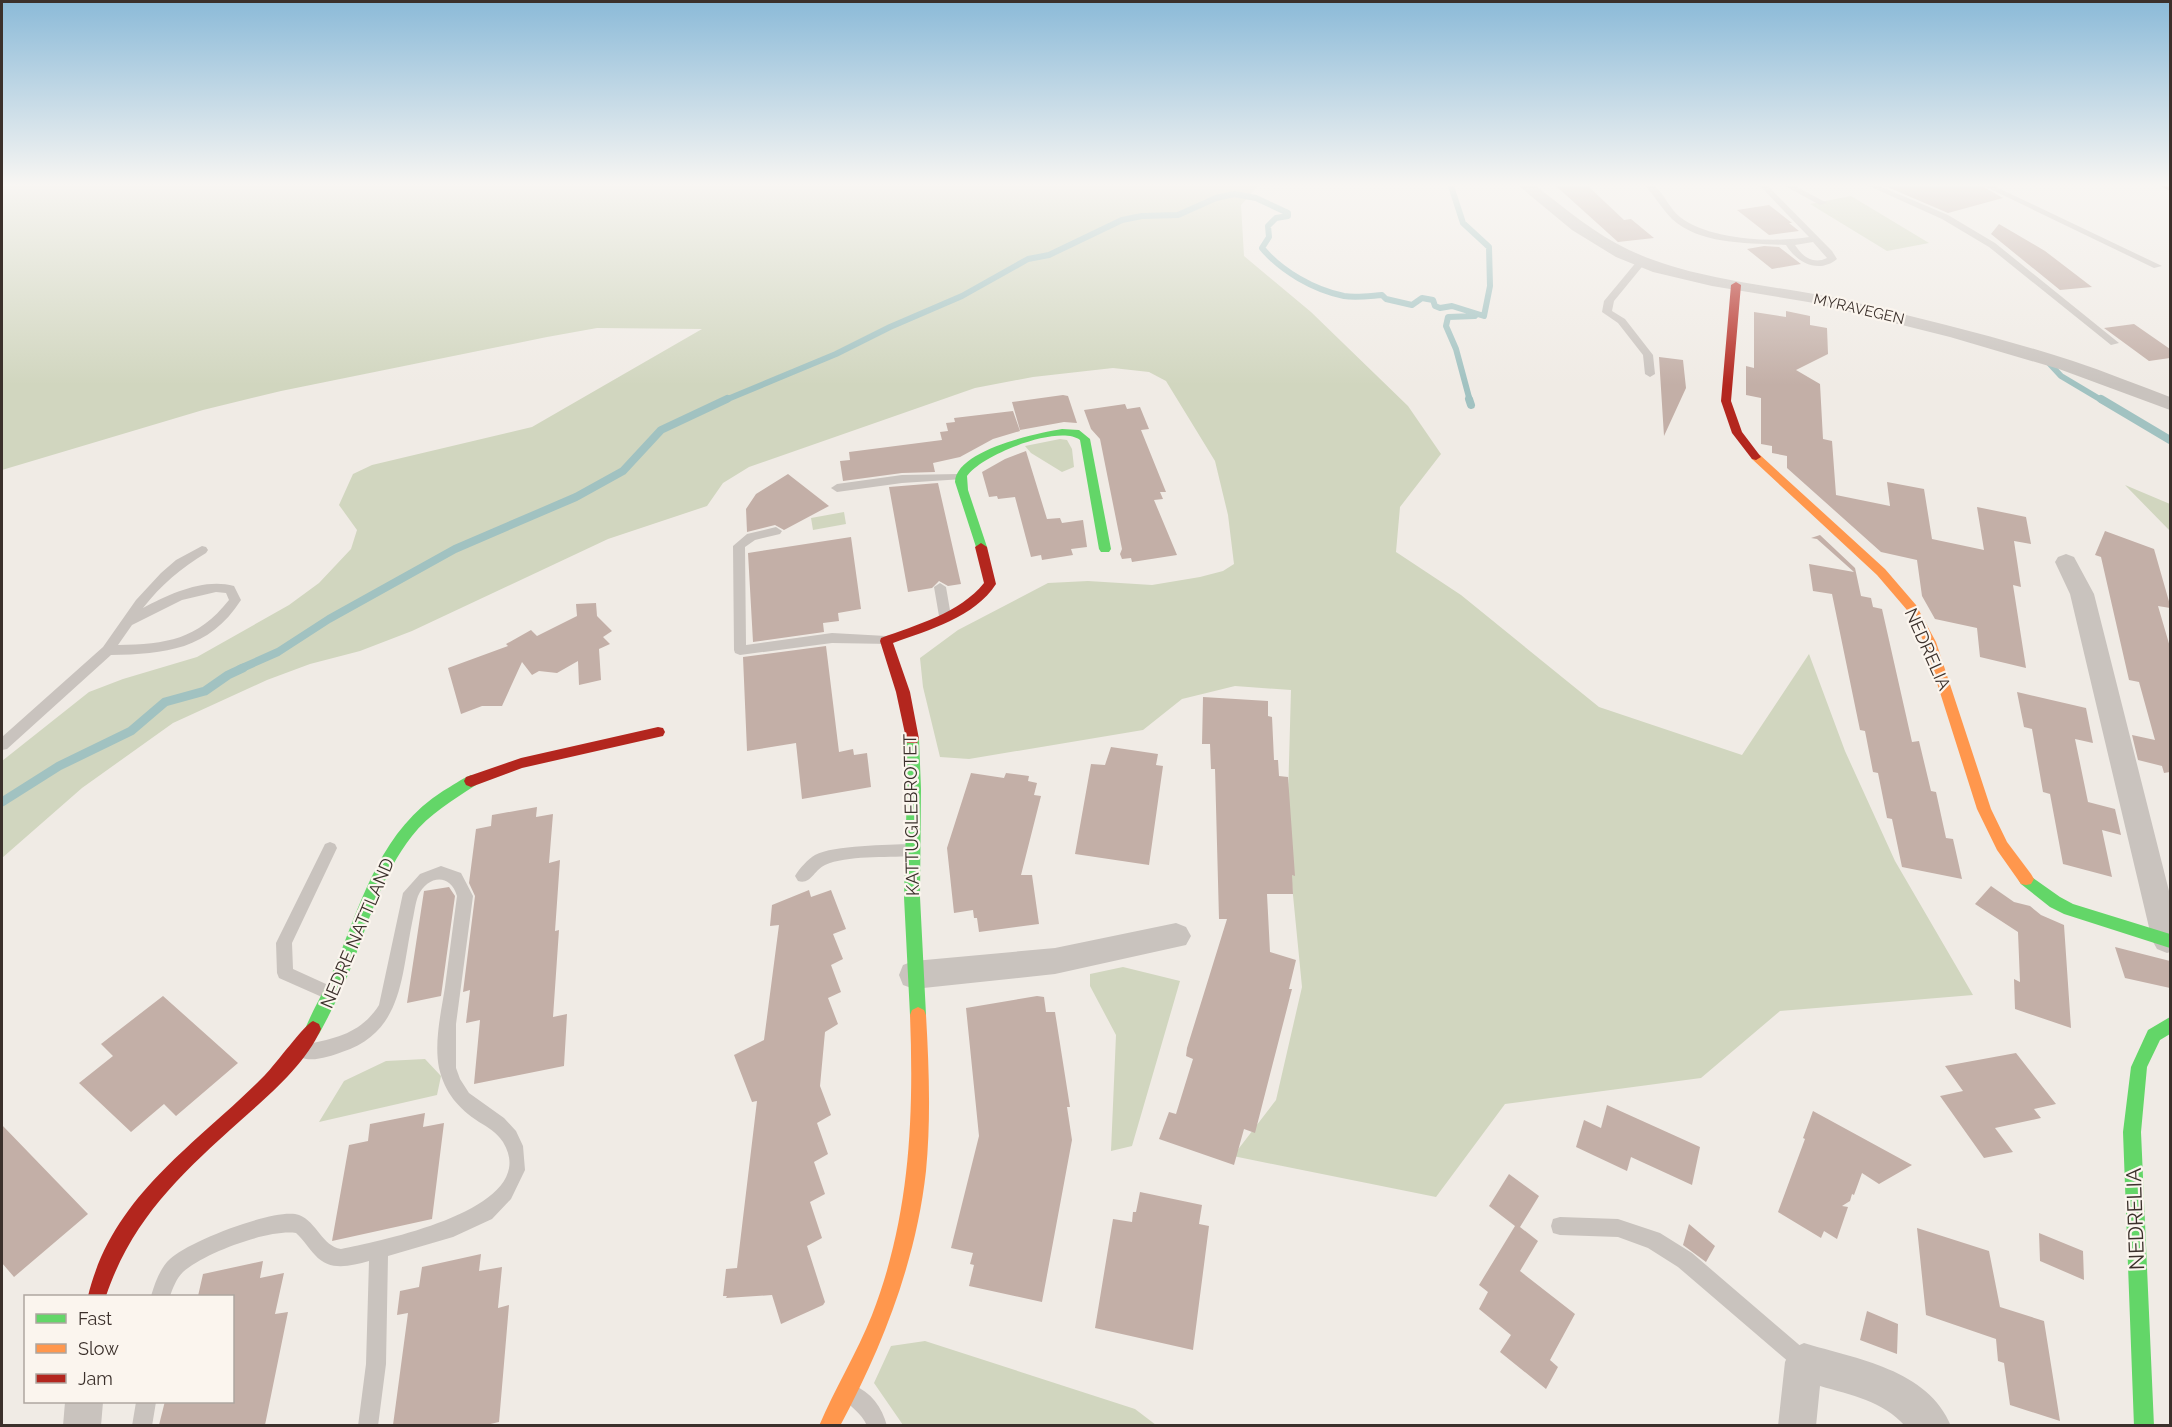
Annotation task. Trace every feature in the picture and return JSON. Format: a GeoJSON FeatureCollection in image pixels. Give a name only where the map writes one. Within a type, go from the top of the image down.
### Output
{"type":"FeatureCollection","features":[{"type":"Feature","properties":{"kind":"street","name":"MYRAVEGEN"},"geometry":{"type":"LineString","coordinates":[[1624,253],[1641,262],[1690,276],[1826,301],[1979,339],[2066,365],[2170,404]]}},
{"type":"Feature","properties":{"kind":"street","name":"NEDRELIA"},"geometry":{"type":"LineString","coordinates":[[1736,285],[1726,401],[1729,419],[1737,436],[1749,450],[1881,573],[1912,608],[1923,628],[1953,704],[1978,794],[1992,828],[2010,858],[2029,881],[2053,901],[2096,920],[2169,941]]}},
{"type":"Feature","properties":{"kind":"street"},"geometry":{"type":"LineString","coordinates":[[886,641],[945,616],[984,596],[990,584],[975,522],[959,477],[961,469],[970,461],[1059,432],[1080,435],[1085,440],[1105,549]]}},
{"type":"Feature","properties":{"kind":"street","name":"NEDRELIA"},"geometry":{"type":"LineString","coordinates":[[2066,562],[2082,594],[2169,941]]}},
{"type":"Feature","properties":{"kind":"street","name":"KATTUGLEBROTET"},"geometry":{"type":"LineString","coordinates":[[829,1425],[849,1391],[901,1257],[914,1190],[920,1072],[914,975],[911,850],[914,761],[906,698],[886,641]]}},
{"type":"Feature","properties":{"kind":"street","name":"NEDRE NATTLAND"},"geometry":{"type":"LineString","coordinates":[[97,1295],[119,1241],[136,1213],[174,1171],[296,1055],[345,971],[385,861],[424,813],[468,782],[494,770],[623,742],[658,732]]}},
{"type":"Feature","properties":{"kind":"street"},"geometry":{"type":"LineString","coordinates":[[914,975],[1055,961],[1176,936]]}},
{"type":"Feature","properties":{"kind":"street","name":"NEDRELIA"},"geometry":{"type":"LineString","coordinates":[[2144,1425],[2132,1131],[2139,1067],[2154,1035],[2170,1024]]}},
{"type":"Feature","properties":{"kind":"street"},"geometry":{"type":"LineString","coordinates":[[1797,1425],[1804,1362],[1884,1387],[1908,1400],[1932,1425]]}},
{"type":"Feature","properties":{"kind":"street"},"geometry":{"type":"LineString","coordinates":[[82,1425],[84,1403]]}},
{"type":"Feature","properties":{"kind":"lane"},"geometry":{"type":"LineString","coordinates":[[1797,253],[1804,260],[1814,264],[1823,264],[1832,259],[1827,253]]}},
{"type":"Feature","properties":{"kind":"lane"},"geometry":{"type":"LineString","coordinates":[[2001,253],[2114,343]]}},
{"type":"Feature","properties":{"kind":"lane"},"geometry":{"type":"LineString","coordinates":[[2129,253],[2157,266]]}},
{"type":"Feature","properties":{"kind":"lane"},"geometry":{"type":"LineString","coordinates":[[1641,262],[1609,301],[1607,312],[1622,321],[1648,355],[1650,374]]}},
{"type":"Feature","properties":{"kind":"lane"},"geometry":{"type":"LineString","coordinates":[[837,488],[902,479],[959,477]]}},
{"type":"Feature","properties":{"kind":"lane"},"geometry":{"type":"LineString","coordinates":[[776,531],[751,537],[739,546],[740,650],[832,638],[886,641]]}},
{"type":"Feature","properties":{"kind":"lane"},"geometry":{"type":"LineString","coordinates":[[2,745],[108,650],[140,603],[165,576],[202,550]]}},
{"type":"Feature","properties":{"kind":"lane"},"geometry":{"type":"LineString","coordinates":[[108,650],[160,649],[182,643],[207,631],[225,615],[235,600],[230,589],[214,587],[194,590],[127,622]]}},
{"type":"Feature","properties":{"kind":"lane"},"geometry":{"type":"LineString","coordinates":[[940,587],[945,616]]}},
{"type":"Feature","properties":{"kind":"lane"},"geometry":{"type":"LineString","coordinates":[[330,848],[284,943],[283,960],[285,973],[333,995]]}},
{"type":"Feature","properties":{"kind":"lane"},"geometry":{"type":"LineString","coordinates":[[803,876],[819,860],[850,854],[911,850]]}},
{"type":"Feature","properties":{"kind":"lane","name":"NEDRE NATTLAND"},"geometry":{"type":"LineString","coordinates":[[161,1295],[164,1284],[176,1265],[193,1252],[284,1223],[296,1224],[305,1229],[324,1254],[340,1258],[456,1226],[481,1215],[501,1200],[513,1180],[517,1162],[514,1143],[502,1127],[466,1103],[455,1089],[447,1065],[446,1033],[465,896],[462,882],[456,876],[446,873],[430,875],[420,882],[411,894],[387,1007],[379,1022],[364,1035],[342,1045],[296,1055]]}},
{"type":"Feature","properties":{"kind":"lane"},"geometry":{"type":"LineString","coordinates":[[1560,1226],[1618,1228],[1653,1240],[1685,1260],[1804,1362]]}},
{"type":"Feature","properties":{"kind":"lane"},"geometry":{"type":"LineString","coordinates":[[368,1425],[376,1364],[379,1249]]}},
{"type":"Feature","properties":{"kind":"lane"},"geometry":{"type":"LineString","coordinates":[[849,1391],[865,1404],[876,1420],[876,1425]]}},
{"type":"Feature","properties":{"kind":"lane"},"geometry":{"type":"LineString","coordinates":[[142,1425],[146,1403]]}},
{"type":"Feature","properties":{"kind":"green space"},"geometry":{"type":"Polygon","coordinates":[[[2,253],[1244,253],[1244,256],[1311,312],[1408,406],[1441,454],[1400,507],[1396,552],[1461,595],[1599,707],[1742,755],[1809,654],[1845,751],[1895,861],[1973,995],[1780,1011],[1701,1078],[1505,1104],[1436,1197],[1233,1156],[1276,1100],[1302,987],[1287,834],[1291,690],[1235,686],[1182,699],[1143,730],[969,759],[940,757],[923,687],[920,658],[958,630],[1048,583],[1088,581],[1152,585],[1200,577],[1223,571],[1234,564],[1228,515],[1215,461],[1166,381],[1149,372],[1113,368],[1033,377],[975,388],[749,467],[723,483],[707,506],[608,539],[412,631],[360,651],[310,664],[267,680],[173,723],[82,788],[2,858],[2,761],[89,692],[123,679],[197,657],[289,605],[319,583],[351,549],[357,530],[339,505],[353,474],[372,465],[532,427],[702,329],[597,328],[547,337],[281,391],[203,410],[2,470],[2,253]]]}},
{"type":"Feature","properties":{"kind":"green space"},"geometry":{"type":"Polygon","coordinates":[[[1060,439],[1067,440],[1072,449],[1074,467],[1062,472],[1031,453],[1025,446],[1060,439]]]}},
{"type":"Feature","properties":{"kind":"green space"},"geometry":{"type":"Polygon","coordinates":[[[2125,485],[2170,504],[2170,531],[2125,485]]]}},
{"type":"Feature","properties":{"kind":"green space"},"geometry":{"type":"Polygon","coordinates":[[[844,512],[846,524],[813,530],[811,518],[844,512]]]}},
{"type":"Feature","properties":{"kind":"green space"},"geometry":{"type":"Polygon","coordinates":[[[1123,967],[1180,981],[1132,1146],[1111,1151],[1116,1035],[1090,986],[1090,974],[1123,967]]]}},
{"type":"Feature","properties":{"kind":"green space"},"geometry":{"type":"Polygon","coordinates":[[[425,1059],[441,1076],[437,1095],[319,1122],[344,1081],[386,1061],[425,1059]]]}},
{"type":"Feature","properties":{"kind":"green space"},"geometry":{"type":"Polygon","coordinates":[[[925,1341],[1135,1409],[1156,1425],[903,1425],[874,1383],[891,1346],[925,1341]]]}},
{"type":"Feature","properties":{"kind":"building"},"geometry":{"type":"Polygon","coordinates":[[[1751,253],[1786,253],[1801,264],[1772,269],[1751,253]]]}},
{"type":"Feature","properties":{"kind":"building"},"geometry":{"type":"Polygon","coordinates":[[[2014,253],[2047,253],[2092,287],[2060,290],[2014,253]]]}},
{"type":"Feature","properties":{"kind":"building"},"geometry":{"type":"Polygon","coordinates":[[[1786,311],[1810,316],[1810,325],[1827,328],[1828,354],[1796,370],[1820,384],[1823,439],[1832,441],[1836,495],[1890,506],[1887,482],[1924,489],[1932,539],[1984,550],[1977,507],[2026,517],[2031,544],[2014,541],[2021,587],[2013,585],[2026,668],[1980,657],[1977,628],[1935,619],[1922,596],[1917,560],[1881,552],[1787,468],[1787,456],[1772,453],[1772,446],[1761,444],[1761,398],[1746,395],[1746,366],[1754,368],[1754,312],[1786,317],[1786,311]]]}},
{"type":"Feature","properties":{"kind":"building"},"geometry":{"type":"Polygon","coordinates":[[[2134,324],[2170,349],[2170,358],[2149,361],[2104,328],[2134,324]]]}},
{"type":"Feature","properties":{"kind":"building"},"geometry":{"type":"Polygon","coordinates":[[[1659,357],[1683,360],[1686,388],[1664,436],[1659,357]]]}},
{"type":"Feature","properties":{"kind":"building"},"geometry":{"type":"Polygon","coordinates":[[[1068,396],[1077,423],[1064,422],[1020,430],[1012,402],[1068,396]]]}},
{"type":"Feature","properties":{"kind":"building"},"geometry":{"type":"Polygon","coordinates":[[[1125,404],[1127,409],[1140,407],[1149,429],[1141,430],[1166,492],[1160,492],[1163,499],[1154,500],[1177,555],[1132,562],[1131,558],[1122,559],[1120,554],[1122,549],[1100,439],[1091,429],[1084,410],[1125,404]]]}},
{"type":"Feature","properties":{"kind":"building"},"geometry":{"type":"Polygon","coordinates":[[[1013,411],[1020,431],[993,439],[960,457],[933,463],[935,472],[902,473],[843,481],[840,461],[850,460],[849,452],[942,440],[940,432],[948,431],[946,423],[955,422],[954,418],[1013,411]]]}},
{"type":"Feature","properties":{"kind":"building"},"geometry":{"type":"Polygon","coordinates":[[[1026,451],[1047,519],[1060,518],[1062,523],[1083,520],[1087,547],[1071,549],[1073,555],[1042,560],[1041,555],[1031,557],[1015,497],[998,499],[997,496],[989,497],[982,472],[1005,459],[1026,451]]]}},
{"type":"Feature","properties":{"kind":"building"},"geometry":{"type":"Polygon","coordinates":[[[788,474],[829,506],[784,530],[775,525],[747,532],[746,509],[756,494],[788,474]]]}},
{"type":"Feature","properties":{"kind":"building"},"geometry":{"type":"Polygon","coordinates":[[[938,483],[961,584],[948,586],[939,581],[932,588],[908,592],[889,487],[938,483]]]}},
{"type":"Feature","properties":{"kind":"building"},"geometry":{"type":"Polygon","coordinates":[[[2105,531],[2154,549],[2170,605],[2170,608],[2158,606],[2170,647],[2170,772],[2164,773],[2162,766],[2138,760],[2132,735],[2155,740],[2139,682],[2129,680],[2101,557],[2095,555],[2105,531]]]}},
{"type":"Feature","properties":{"kind":"building"},"geometry":{"type":"Polygon","coordinates":[[[1820,535],[1855,568],[1861,596],[1871,598],[1873,607],[1882,609],[1912,742],[1919,741],[1931,791],[1936,792],[1946,838],[1953,839],[1962,879],[1902,867],[1892,819],[1887,818],[1878,773],[1873,772],[1865,731],[1860,730],[1832,594],[1813,591],[1809,564],[1854,572],[1817,539],[1811,538],[1820,535]]]}},
{"type":"Feature","properties":{"kind":"building"},"geometry":{"type":"Polygon","coordinates":[[[851,537],[861,609],[838,613],[839,621],[823,623],[824,632],[753,642],[748,553],[851,537]]]}},
{"type":"Feature","properties":{"kind":"building"},"geometry":{"type":"Polygon","coordinates":[[[596,603],[597,616],[612,631],[603,637],[610,644],[599,649],[601,680],[579,685],[578,661],[557,673],[539,671],[532,675],[522,662],[502,706],[482,706],[461,714],[448,668],[508,646],[506,644],[531,630],[537,636],[577,616],[576,604],[596,603]]]}},
{"type":"Feature","properties":{"kind":"building"},"geometry":{"type":"Polygon","coordinates":[[[826,646],[839,752],[853,749],[854,755],[867,753],[871,787],[802,799],[796,743],[747,751],[743,657],[826,646]]]}},
{"type":"Feature","properties":{"kind":"building"},"geometry":{"type":"Polygon","coordinates":[[[2017,692],[2086,708],[2093,743],[2075,739],[2088,802],[2115,809],[2121,835],[2102,830],[2112,877],[2063,864],[2050,794],[2043,792],[2032,729],[2024,727],[2017,692]]]}},
{"type":"Feature","properties":{"kind":"building"},"geometry":{"type":"Polygon","coordinates":[[[1203,697],[1268,701],[1268,716],[1272,717],[1274,760],[1278,760],[1279,776],[1288,777],[1295,876],[1292,875],[1293,894],[1267,894],[1270,952],[1296,960],[1289,989],[1292,989],[1255,1133],[1244,1129],[1234,1165],[1159,1139],[1169,1112],[1176,1114],[1193,1059],[1186,1056],[1187,1048],[1227,919],[1219,919],[1215,769],[1211,769],[1210,744],[1202,744],[1203,697]]]}},
{"type":"Feature","properties":{"kind":"building"},"geometry":{"type":"Polygon","coordinates":[[[1111,747],[1158,754],[1156,765],[1163,766],[1149,865],[1075,854],[1091,764],[1105,765],[1111,747]]]}},
{"type":"Feature","properties":{"kind":"building"},"geometry":{"type":"Polygon","coordinates":[[[971,773],[1004,778],[1006,773],[1029,776],[1028,781],[1037,783],[1034,795],[1041,796],[1021,875],[1032,875],[1039,924],[979,932],[973,910],[954,913],[947,848],[971,773]]]}},
{"type":"Feature","properties":{"kind":"building"},"geometry":{"type":"Polygon","coordinates":[[[537,807],[536,817],[553,814],[549,863],[560,860],[555,931],[559,930],[553,1017],[567,1014],[564,1066],[474,1084],[480,1020],[466,1023],[470,990],[463,992],[475,896],[469,883],[476,829],[491,826],[492,815],[537,807]]]}},
{"type":"Feature","properties":{"kind":"building"},"geometry":{"type":"Polygon","coordinates":[[[1991,886],[2014,902],[2030,906],[2041,915],[2064,925],[2071,1028],[2015,1009],[2014,979],[2020,982],[2018,932],[1975,904],[1991,886]]]}},
{"type":"Feature","properties":{"kind":"building"},"geometry":{"type":"Polygon","coordinates":[[[449,887],[455,896],[441,996],[407,1003],[424,891],[449,887]]]}},
{"type":"Feature","properties":{"kind":"building"},"geometry":{"type":"Polygon","coordinates":[[[809,890],[811,897],[831,890],[846,929],[833,934],[843,959],[831,965],[841,992],[828,998],[838,1024],[825,1032],[820,1086],[831,1115],[817,1123],[828,1154],[814,1162],[825,1194],[810,1202],[822,1238],[807,1246],[825,1302],[781,1324],[772,1295],[726,1298],[727,1296],[723,1296],[726,1269],[737,1268],[757,1101],[752,1102],[734,1055],[764,1040],[779,925],[770,926],[772,905],[809,890]]]}},
{"type":"Feature","properties":{"kind":"building"},"geometry":{"type":"Polygon","coordinates":[[[2115,947],[2170,961],[2170,988],[2125,978],[2115,947]]]}},
{"type":"Feature","properties":{"kind":"building"},"geometry":{"type":"Polygon","coordinates":[[[163,996],[238,1063],[176,1116],[164,1104],[131,1132],[79,1083],[113,1056],[101,1044],[163,996]]]}},
{"type":"Feature","properties":{"kind":"building"},"geometry":{"type":"Polygon","coordinates":[[[1037,996],[1044,997],[1046,1012],[1055,1012],[1070,1107],[1067,1107],[1072,1140],[1042,1302],[969,1286],[974,1265],[970,1264],[973,1253],[951,1248],[979,1136],[966,1008],[1037,996]]]}},
{"type":"Feature","properties":{"kind":"building"},"geometry":{"type":"Polygon","coordinates":[[[2016,1053],[2056,1104],[2034,1109],[2041,1118],[1995,1128],[2013,1152],[1984,1158],[1940,1096],[1963,1091],[1945,1066],[2016,1053]]]}},
{"type":"Feature","properties":{"kind":"building"},"geometry":{"type":"Polygon","coordinates":[[[1607,1105],[1700,1147],[1692,1185],[1631,1157],[1627,1171],[1576,1147],[1584,1120],[1601,1128],[1607,1105]]]}},
{"type":"Feature","properties":{"kind":"building"},"geometry":{"type":"Polygon","coordinates":[[[1813,1111],[1912,1165],[1879,1184],[1862,1173],[1854,1195],[1852,1194],[1850,1201],[1842,1206],[1848,1207],[1837,1239],[1824,1231],[1821,1238],[1778,1212],[1813,1111]]]}},
{"type":"Feature","properties":{"kind":"building"},"geometry":{"type":"Polygon","coordinates":[[[425,1113],[423,1127],[444,1123],[432,1219],[332,1241],[349,1145],[368,1141],[370,1124],[425,1113]]]}},
{"type":"Feature","properties":{"kind":"building"},"geometry":{"type":"Polygon","coordinates":[[[2,1125],[88,1214],[14,1277],[2,1263],[2,1125]]]}},
{"type":"Feature","properties":{"kind":"building"},"geometry":{"type":"Polygon","coordinates":[[[1509,1174],[1539,1196],[1520,1227],[1538,1241],[1520,1271],[1575,1314],[1550,1360],[1558,1367],[1546,1389],[1500,1352],[1511,1335],[1479,1309],[1488,1292],[1479,1285],[1515,1226],[1489,1206],[1509,1174]]]}},
{"type":"Feature","properties":{"kind":"building"},"geometry":{"type":"Polygon","coordinates":[[[1140,1192],[1202,1205],[1199,1224],[1209,1226],[1193,1350],[1095,1328],[1113,1219],[1132,1222],[1140,1192]]]}},
{"type":"Feature","properties":{"kind":"building"},"geometry":{"type":"Polygon","coordinates":[[[1689,1224],[1715,1246],[1706,1262],[1683,1245],[1689,1224]]]}},
{"type":"Feature","properties":{"kind":"building"},"geometry":{"type":"Polygon","coordinates":[[[1917,1228],[1989,1251],[2000,1307],[2044,1321],[2060,1421],[2010,1405],[2004,1363],[1998,1361],[1996,1339],[1926,1315],[1917,1228]]]}},
{"type":"Feature","properties":{"kind":"building"},"geometry":{"type":"Polygon","coordinates":[[[2039,1233],[2083,1251],[2084,1280],[2040,1261],[2039,1233]]]}},
{"type":"Feature","properties":{"kind":"building"},"geometry":{"type":"Polygon","coordinates":[[[481,1254],[479,1271],[502,1267],[498,1308],[509,1305],[499,1422],[486,1425],[393,1425],[408,1313],[397,1315],[400,1291],[419,1287],[422,1267],[481,1254]]]}},
{"type":"Feature","properties":{"kind":"building"},"geometry":{"type":"Polygon","coordinates":[[[263,1261],[260,1278],[284,1273],[275,1314],[288,1312],[265,1425],[159,1425],[164,1403],[234,1403],[234,1295],[198,1295],[203,1274],[263,1261]]]}},
{"type":"Feature","properties":{"kind":"building"},"geometry":{"type":"Polygon","coordinates":[[[1867,1311],[1898,1324],[1897,1354],[1860,1340],[1867,1311]]]}},
{"type":"Feature","properties":{"kind":"waterway"},"geometry":{"type":"LineString","coordinates":[[723,401],[836,354],[890,327],[962,296],[1028,259],[1054,253]]}},
{"type":"Feature","properties":{"kind":"waterway"},"geometry":{"type":"LineString","coordinates":[[1267,253],[1288,272],[1333,293],[1358,297],[1382,295],[1386,299],[1412,305],[1422,298],[1433,300],[1435,306],[1440,308],[1452,306],[1484,316],[1490,286],[1489,253]]}},
{"type":"Feature","properties":{"kind":"waterway"},"geometry":{"type":"LineString","coordinates":[[1470,401],[1456,349],[1446,326],[1448,317],[1475,316]]}},
{"type":"Feature","properties":{"kind":"waterway"},"geometry":{"type":"LineString","coordinates":[[2048,362],[2061,376],[2103,401]]}},
{"type":"Feature","properties":{"kind":"waterway"},"geometry":{"type":"LineString","coordinates":[[240,669],[278,652],[329,619],[455,549],[576,497],[623,471],[661,430],[727,399]]}},
{"type":"Feature","properties":{"kind":"waterway"},"geometry":{"type":"LineString","coordinates":[[1469,399],[1471,405]]}},
{"type":"Feature","properties":{"kind":"waterway"},"geometry":{"type":"LineString","coordinates":[[2101,399],[2170,440]]}},
{"type":"Feature","properties":{"kind":"waterway"},"geometry":{"type":"LineString","coordinates":[[2,802],[59,766],[131,731],[165,702],[205,691],[243,668]]}},
{"type":"Feature","properties":{"kind":"traffic: fast"},"geometry":{"type":"LineString","coordinates":[[981,547],[961,482],[961,476],[967,468],[978,459],[1011,445],[1047,435],[1073,432],[1085,439],[1105,549]]}},
{"type":"Feature","properties":{"kind":"traffic: fast"},"geometry":{"type":"LineString","coordinates":[[912,739],[914,789],[912,897],[918,1015]]}},
{"type":"Feature","properties":{"kind":"traffic: fast"},"geometry":{"type":"LineString","coordinates":[[313,1029],[332,994],[387,860],[407,831],[435,804],[471,781]]}},
{"type":"Feature","properties":{"kind":"traffic: fast"},"geometry":{"type":"LineString","coordinates":[[2026,879],[2055,902],[2069,909],[2170,941]]}},
{"type":"Feature","properties":{"kind":"traffic: fast"},"geometry":{"type":"LineString","coordinates":[[2144,1426],[2132,1132],[2139,1067],[2154,1035],[2170,1025]]}},
{"type":"Feature","properties":{"kind":"traffic: slow"},"geometry":{"type":"LineString","coordinates":[[1756,457],[1881,572],[1912,608],[1930,642],[1984,809],[2002,846],[2026,879]]}},
{"type":"Feature","properties":{"kind":"traffic: slow"},"geometry":{"type":"LineString","coordinates":[[829,1426],[844,1399],[882,1313],[909,1223],[917,1170],[920,1126],[918,1015]]}},
{"type":"Feature","properties":{"kind":"traffic: jam"},"geometry":{"type":"LineString","coordinates":[[1736,285],[1726,401],[1737,433],[1756,457]]}},
{"type":"Feature","properties":{"kind":"traffic: jam"},"geometry":{"type":"LineString","coordinates":[[912,739],[903,692],[886,641],[943,618],[972,602],[983,593],[990,584],[981,547]]}},
{"type":"Feature","properties":{"kind":"traffic: jam"},"geometry":{"type":"LineString","coordinates":[[471,781],[521,763],[658,732]]}},
{"type":"Feature","properties":{"kind":"traffic: jam"},"geometry":{"type":"LineString","coordinates":[[97,1295],[118,1245],[147,1199],[190,1154],[265,1087],[299,1050],[313,1029]]}}]}
